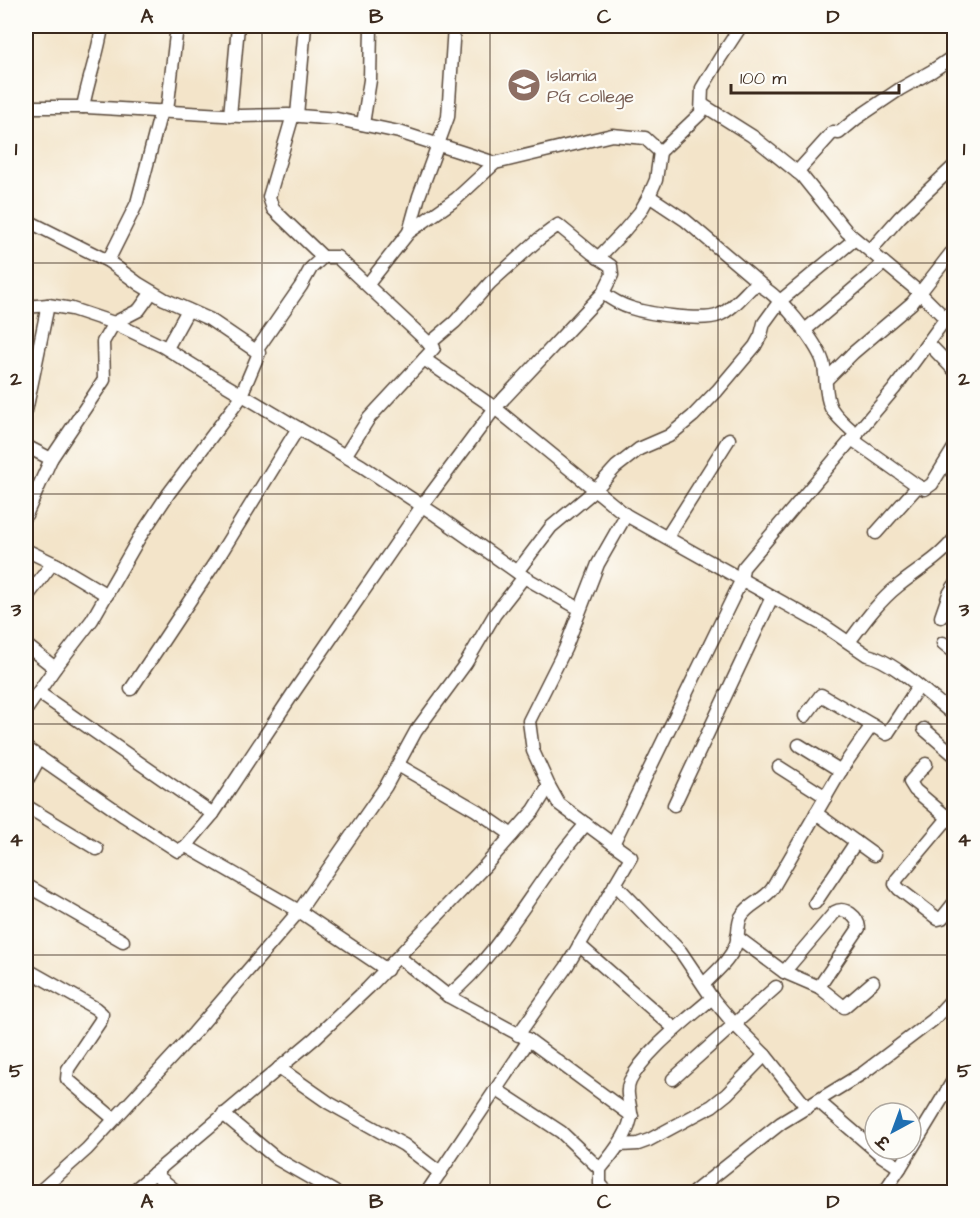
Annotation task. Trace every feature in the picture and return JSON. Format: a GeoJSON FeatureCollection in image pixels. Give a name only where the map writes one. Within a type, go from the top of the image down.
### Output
{"type":"FeatureCollection","features":[{"type":"Feature","properties":{"kind":"street"},"geometry":{"type":"LineString","coordinates":[[83,107],[100,42],[101,26]]}},
{"type":"Feature","properties":{"kind":"street"},"geometry":{"type":"LineString","coordinates":[[108,261],[137,203],[164,111],[177,26]]}},
{"type":"Feature","properties":{"kind":"street"},"geometry":{"type":"LineString","coordinates":[[230,116],[238,26]]}},
{"type":"Feature","properties":{"kind":"street"},"geometry":{"type":"LineString","coordinates":[[305,26],[295,115],[269,197],[273,208],[323,257]]}},
{"type":"Feature","properties":{"kind":"street"},"geometry":{"type":"LineString","coordinates":[[363,124],[370,80],[371,26]]}},
{"type":"Feature","properties":{"kind":"street"},"geometry":{"type":"LineString","coordinates":[[409,232],[419,196],[448,117],[454,26]]}},
{"type":"Feature","properties":{"kind":"street"},"geometry":{"type":"LineString","coordinates":[[598,258],[634,219],[649,196],[656,180],[660,152],[698,118],[703,105],[702,88],[741,26]]}},
{"type":"Feature","properties":{"kind":"street"},"geometry":{"type":"LineString","coordinates":[[797,172],[833,132],[839,133],[857,118],[954,56]]}},
{"type":"Feature","properties":{"kind":"street"},"geometry":{"type":"LineString","coordinates":[[703,105],[752,136],[797,172],[847,232],[919,292],[946,319]]}},
{"type":"Feature","properties":{"kind":"street"},"geometry":{"type":"LineString","coordinates":[[26,107],[83,107],[230,116],[295,115],[337,119],[399,132],[495,163]]}},
{"type":"Feature","properties":{"kind":"street"},"geometry":{"type":"LineString","coordinates":[[368,284],[409,232],[456,199],[495,163],[612,135],[645,138],[660,152]]}},
{"type":"Feature","properties":{"kind":"street"},"geometry":{"type":"LineString","coordinates":[[870,251],[900,217],[954,166]]}},
{"type":"Feature","properties":{"kind":"street"},"geometry":{"type":"LineString","coordinates":[[649,196],[685,220],[780,301],[819,352],[832,408],[855,438],[925,489],[932,484],[954,448]]}},
{"type":"Feature","properties":{"kind":"street"},"geometry":{"type":"LineString","coordinates":[[26,220],[108,261],[152,292],[209,319],[259,352],[239,400],[210,436],[139,538],[92,620],[26,710]]}},
{"type":"Feature","properties":{"kind":"street"},"geometry":{"type":"LineString","coordinates":[[26,748],[178,851],[186,846],[213,814],[422,506],[495,408],[603,293],[612,275],[610,266],[558,225],[539,238],[490,283],[455,322],[429,344]]}},
{"type":"Feature","properties":{"kind":"street"},"geometry":{"type":"LineString","coordinates":[[39,1192],[87,1149],[194,1033],[299,911],[386,786],[416,731],[466,663],[551,527],[594,491],[630,455],[669,436],[693,416],[717,392],[760,340],[764,323],[780,301],[855,239]]}},
{"type":"Feature","properties":{"kind":"street"},"geometry":{"type":"LineString","coordinates":[[826,380],[912,303],[954,252]]}},
{"type":"Feature","properties":{"kind":"street"},"geometry":{"type":"LineString","coordinates":[[256,351],[301,286],[311,267],[323,257],[337,257],[434,348],[369,418],[345,456]]}},
{"type":"Feature","properties":{"kind":"street"},"geometry":{"type":"LineString","coordinates":[[804,331],[884,263]]}},
{"type":"Feature","properties":{"kind":"street"},"geometry":{"type":"LineString","coordinates":[[603,293],[633,309],[658,314],[704,318],[721,315],[751,288],[757,285],[764,287]]}},
{"type":"Feature","properties":{"kind":"street"},"geometry":{"type":"LineString","coordinates":[[26,515],[51,459],[104,380],[103,342],[114,323],[139,310],[152,292]]}},
{"type":"Feature","properties":{"kind":"street"},"geometry":{"type":"LineString","coordinates":[[26,411],[48,305]]}},
{"type":"Feature","properties":{"kind":"street"},"geometry":{"type":"LineString","coordinates":[[26,307],[48,305],[72,309],[114,323],[167,348],[345,456],[520,574],[580,609]]}},
{"type":"Feature","properties":{"kind":"street"},"geometry":{"type":"LineString","coordinates":[[613,844],[741,580],[743,568],[855,438],[954,307]]}},
{"type":"Feature","properties":{"kind":"street"},"geometry":{"type":"LineString","coordinates":[[167,348],[188,310]]}},
{"type":"Feature","properties":{"kind":"street"},"geometry":{"type":"LineString","coordinates":[[928,343],[954,370]]}},
{"type":"Feature","properties":{"kind":"street"},"geometry":{"type":"LineString","coordinates":[[424,358],[495,408],[540,443],[594,491],[626,514],[823,625],[867,655],[875,656],[954,715]]}},
{"type":"Feature","properties":{"kind":"street"},"geometry":{"type":"LineString","coordinates":[[131,689],[216,561],[298,428]]}},
{"type":"Feature","properties":{"kind":"street"},"geometry":{"type":"LineString","coordinates":[[667,537],[729,439]]}},
{"type":"Feature","properties":{"kind":"street"},"geometry":{"type":"LineString","coordinates":[[26,446],[51,459]]}},
{"type":"Feature","properties":{"kind":"street"},"geometry":{"type":"LineString","coordinates":[[876,533],[918,486]]}},
{"type":"Feature","properties":{"kind":"street"},"geometry":{"type":"LineString","coordinates":[[427,1192],[476,1117],[497,1090],[524,1038],[631,857],[560,804],[533,751],[529,721],[565,649],[598,564],[626,514]]}},
{"type":"Feature","properties":{"kind":"street"},"geometry":{"type":"LineString","coordinates":[[849,642],[873,610],[895,588],[952,547]]}},
{"type":"Feature","properties":{"kind":"street"},"geometry":{"type":"LineString","coordinates":[[26,550],[60,566],[106,595]]}},
{"type":"Feature","properties":{"kind":"street"},"geometry":{"type":"LineString","coordinates":[[26,598],[52,564],[60,566]]}},
{"type":"Feature","properties":{"kind":"street"},"geometry":{"type":"LineString","coordinates":[[941,618],[954,586]]}},
{"type":"Feature","properties":{"kind":"street"},"geometry":{"type":"LineString","coordinates":[[674,805],[772,597]]}},
{"type":"Feature","properties":{"kind":"street"},"geometry":{"type":"LineString","coordinates":[[943,643],[954,652]]}},
{"type":"Feature","properties":{"kind":"street"},"geometry":{"type":"LineString","coordinates":[[26,645],[55,668]]}},
{"type":"Feature","properties":{"kind":"street"},"geometry":{"type":"LineString","coordinates":[[805,716],[821,695],[887,734],[918,687]]}},
{"type":"Feature","properties":{"kind":"street"},"geometry":{"type":"LineString","coordinates":[[39,693],[213,814]]}},
{"type":"Feature","properties":{"kind":"street"},"geometry":{"type":"LineString","coordinates":[[704,984],[726,961],[736,944],[740,917],[765,898],[772,889],[841,771],[872,725]]}},
{"type":"Feature","properties":{"kind":"street"},"geometry":{"type":"LineString","coordinates":[[924,729],[954,755]]}},
{"type":"Feature","properties":{"kind":"street"},"geometry":{"type":"LineString","coordinates":[[799,745],[841,771]]}},
{"type":"Feature","properties":{"kind":"street"},"geometry":{"type":"LineString","coordinates":[[26,782],[40,757]]}},
{"type":"Feature","properties":{"kind":"street"},"geometry":{"type":"LineString","coordinates":[[926,764],[910,782],[915,790],[952,818],[895,884],[938,919],[942,918],[954,903]]}},
{"type":"Feature","properties":{"kind":"street"},"geometry":{"type":"LineString","coordinates":[[398,765],[476,810],[512,835]]}},
{"type":"Feature","properties":{"kind":"street"},"geometry":{"type":"LineString","coordinates":[[779,767],[826,797]]}},
{"type":"Feature","properties":{"kind":"street"},"geometry":{"type":"LineString","coordinates":[[132,1192],[315,1038],[387,970],[512,835],[534,810],[549,786]]}},
{"type":"Feature","properties":{"kind":"street"},"geometry":{"type":"LineString","coordinates":[[26,806],[97,849]]}},
{"type":"Feature","properties":{"kind":"street"},"geometry":{"type":"LineString","coordinates":[[816,813],[874,855]]}},
{"type":"Feature","properties":{"kind":"street"},"geometry":{"type":"LineString","coordinates":[[447,996],[470,975],[510,928],[550,868],[586,824]]}},
{"type":"Feature","properties":{"kind":"street"},"geometry":{"type":"LineString","coordinates":[[814,903],[856,842]]}},
{"type":"Feature","properties":{"kind":"street"},"geometry":{"type":"LineString","coordinates":[[186,846],[299,911],[387,970]]}},
{"type":"Feature","properties":{"kind":"street"},"geometry":{"type":"LineString","coordinates":[[26,885],[123,941]]}},
{"type":"Feature","properties":{"kind":"street"},"geometry":{"type":"LineString","coordinates":[[615,885],[681,952],[712,998],[765,1055],[807,1108]]}},
{"type":"Feature","properties":{"kind":"street"},"geometry":{"type":"LineString","coordinates":[[784,972],[835,912],[840,909],[844,910],[857,919],[859,928],[819,987]]}},
{"type":"Feature","properties":{"kind":"street"},"geometry":{"type":"LineString","coordinates":[[737,937],[784,972],[819,987],[844,1007],[873,982]]}},
{"type":"Feature","properties":{"kind":"street"},"geometry":{"type":"LineString","coordinates":[[579,945],[675,1029]]}},
{"type":"Feature","properties":{"kind":"street"},"geometry":{"type":"LineString","coordinates":[[399,958],[447,996],[524,1038],[632,1116]]}},
{"type":"Feature","properties":{"kind":"street"},"geometry":{"type":"LineString","coordinates":[[27,974],[95,1008],[102,1014],[101,1020],[68,1069],[67,1079],[114,1119]]}},
{"type":"Feature","properties":{"kind":"street"},"geometry":{"type":"LineString","coordinates":[[673,1080],[776,987]]}},
{"type":"Feature","properties":{"kind":"street"},"geometry":{"type":"LineString","coordinates":[[694,1192],[781,1123],[863,1073],[933,1020],[954,997]]}},
{"type":"Feature","properties":{"kind":"street"},"geometry":{"type":"LineString","coordinates":[[607,1192],[600,1184],[600,1169],[620,1145],[632,1116],[627,1092],[630,1082],[645,1060],[675,1029],[712,998]]}},
{"type":"Feature","properties":{"kind":"street"},"geometry":{"type":"LineString","coordinates":[[620,1145],[638,1144],[649,1140],[711,1106],[727,1094],[765,1055]]}},
{"type":"Feature","properties":{"kind":"street"},"geometry":{"type":"LineString","coordinates":[[279,1068],[329,1104],[404,1145],[440,1173]]}},
{"type":"Feature","properties":{"kind":"street"},"geometry":{"type":"LineString","coordinates":[[884,1192],[953,1083]]}},
{"type":"Feature","properties":{"kind":"street"},"geometry":{"type":"LineString","coordinates":[[497,1090],[561,1132],[600,1169]]}},
{"type":"Feature","properties":{"kind":"street"},"geometry":{"type":"LineString","coordinates":[[818,1101],[900,1168]]}},
{"type":"Feature","properties":{"kind":"street"},"geometry":{"type":"LineString","coordinates":[[223,1114],[277,1159],[335,1192]]}},
{"type":"Feature","properties":{"kind":"street"},"geometry":{"type":"LineString","coordinates":[[154,1173],[177,1192]]}},
{"type":"Feature","properties":{"kind":"place","name":"Islamia PG college"},"geometry":{"type":"Point","coordinates":[524,85]}}]}
